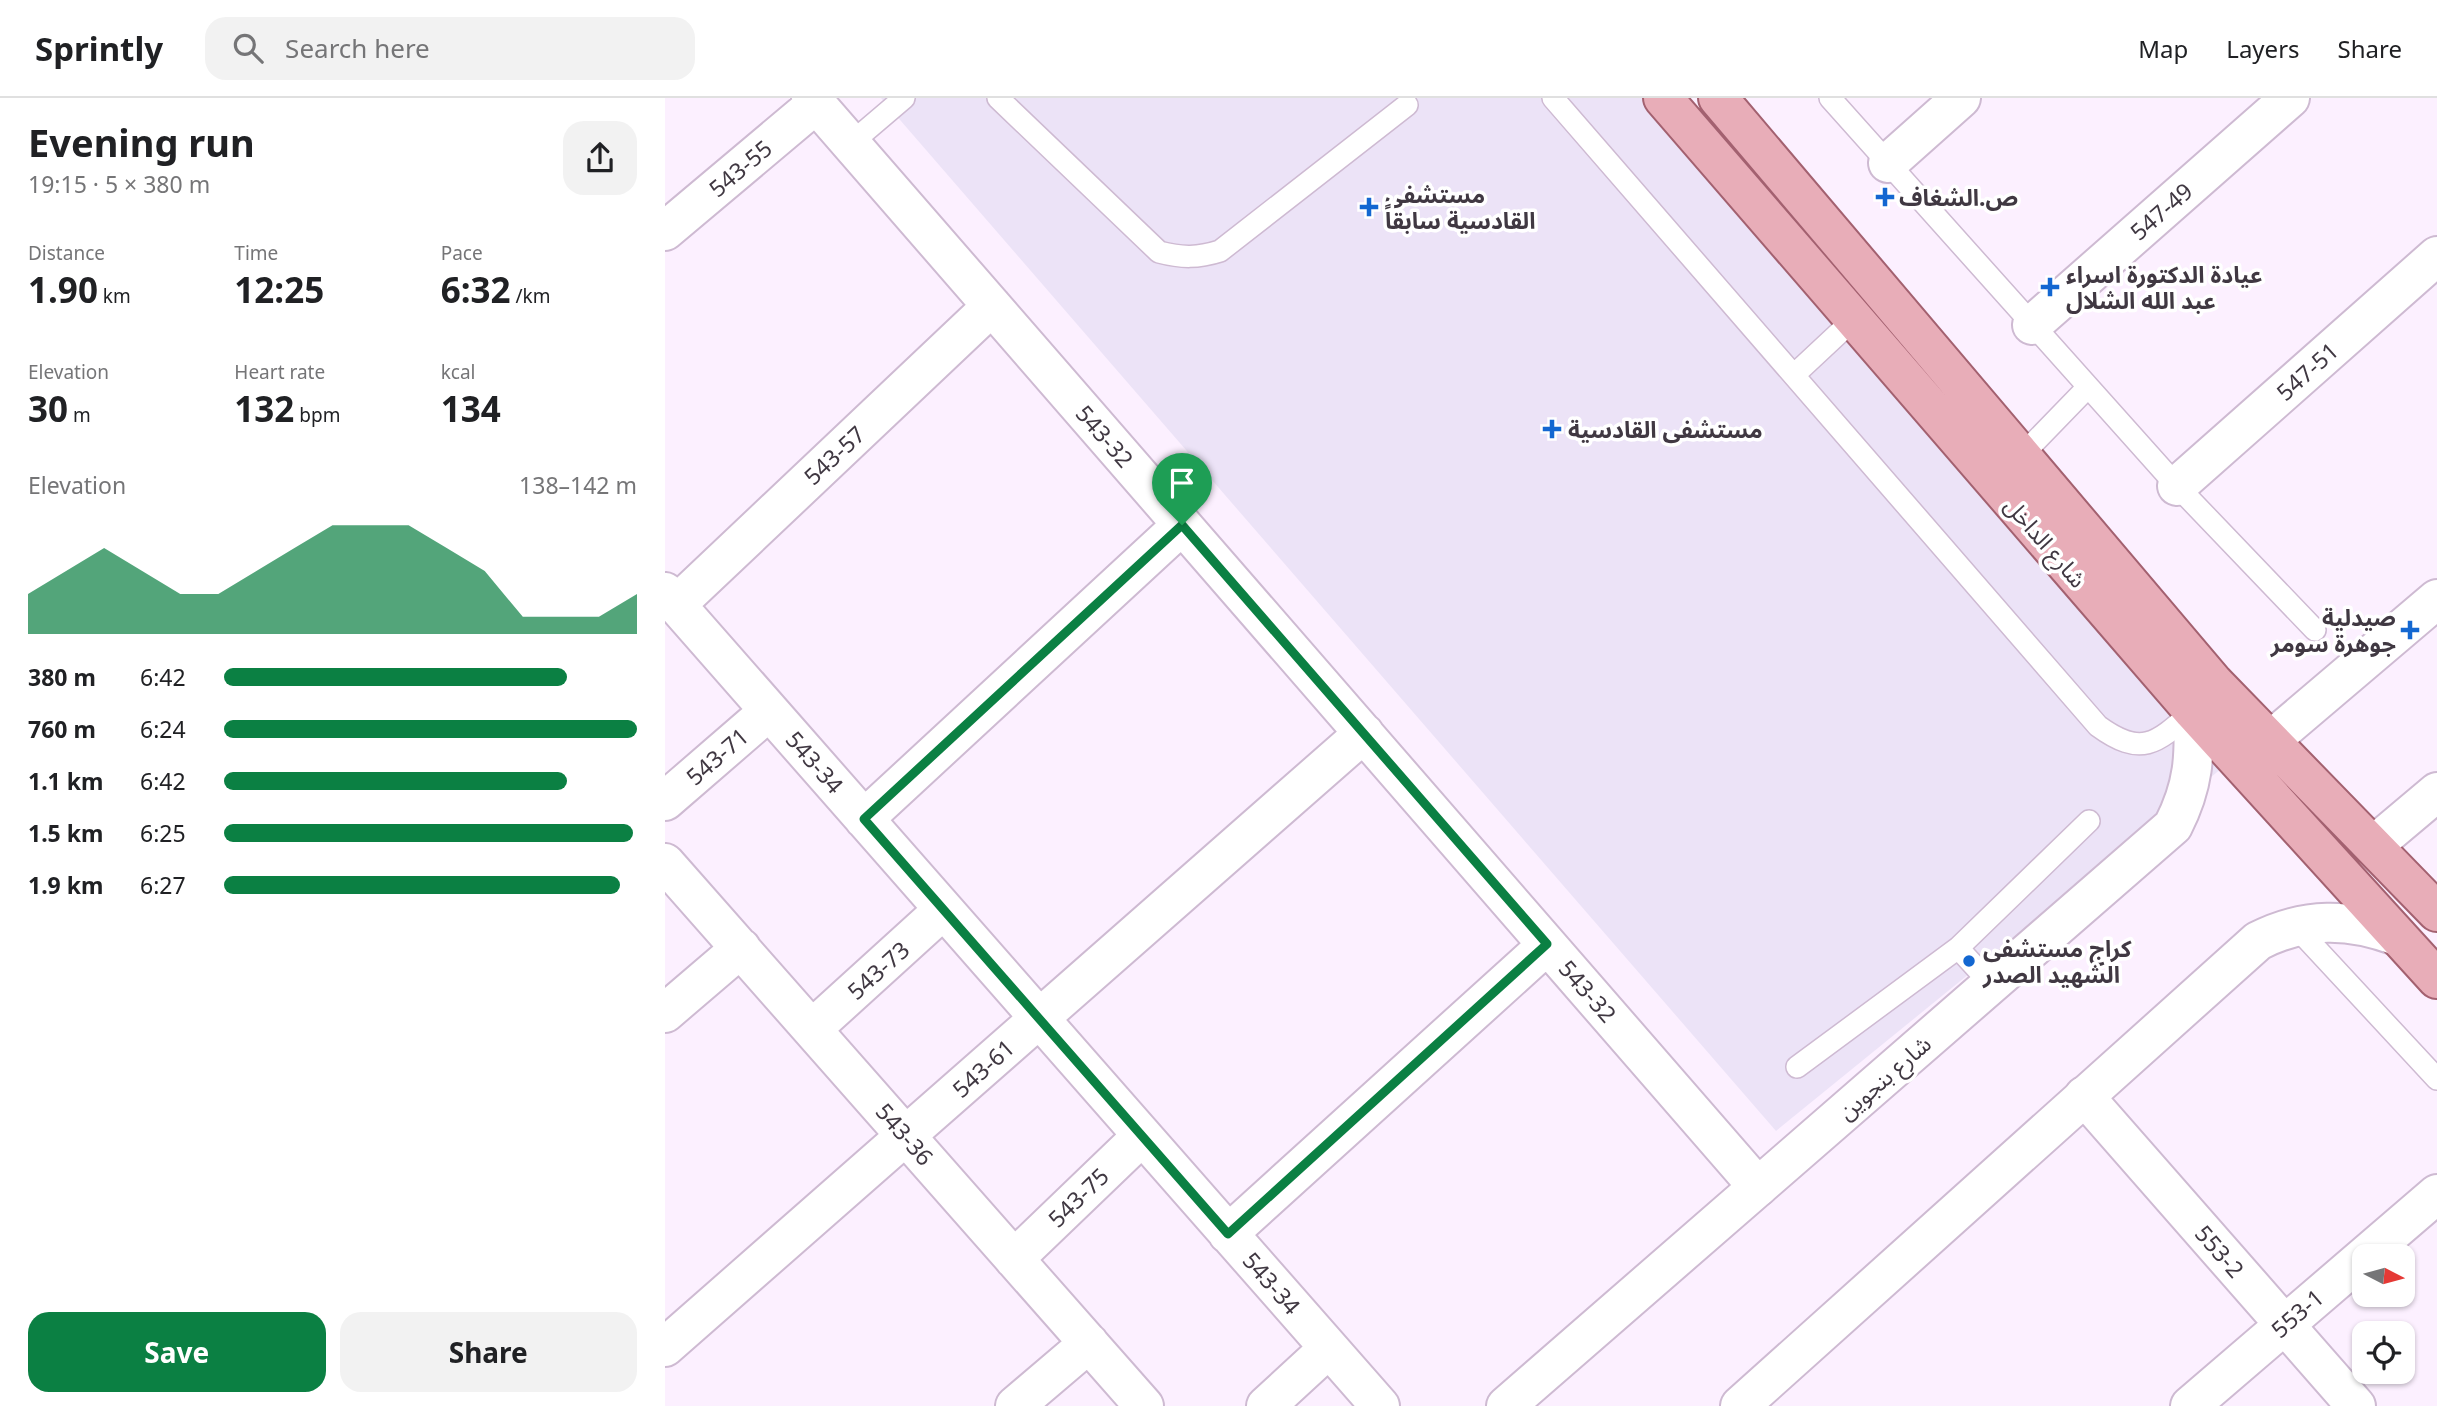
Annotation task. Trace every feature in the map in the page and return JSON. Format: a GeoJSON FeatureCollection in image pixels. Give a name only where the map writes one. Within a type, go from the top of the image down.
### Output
{"type":"FeatureCollection","features":[{"type":"Feature","properties":{"kind":"main road","name":"شارع الداخل"},"geometry":{"type":"LineString","coordinates":[[1663,98],[2193,711],[2437,979]]}},
{"type":"Feature","properties":{"kind":"main road","name":"شارع الداخل"},"geometry":{"type":"LineString","coordinates":[[1718,98],[2023,454],[2214,683],[2437,912]]}},
{"type":"Feature","properties":{"kind":"street"},"geometry":{"type":"LineString","coordinates":[[1888,163],[1961,98]]}},
{"type":"Feature","properties":{"kind":"street","name":"547-49"},"geometry":{"type":"LineString","coordinates":[[2032,325],[2290,98]]}},
{"type":"Feature","properties":{"kind":"street","name":"543-32"},"geometry":{"type":"LineString","coordinates":[[813,101],[1758,1187]]}},
{"type":"Feature","properties":{"kind":"street","name":"543-55"},"geometry":{"type":"LineString","coordinates":[[665,231],[813,101]]}},
{"type":"Feature","properties":{"kind":"street","name":"547-51"},"geometry":{"type":"LineString","coordinates":[[2177,486],[2437,256]]}},
{"type":"Feature","properties":{"kind":"street","name":"543-57"},"geometry":{"type":"LineString","coordinates":[[670,598],[992,306]]}},
{"type":"Feature","properties":{"kind":"street"},"geometry":{"type":"LineString","coordinates":[[864,819],[1182,525]]}},
{"type":"Feature","properties":{"kind":"street","name":"543-34"},"geometry":{"type":"LineString","coordinates":[[670,598],[1380,1406]]}},
{"type":"Feature","properties":{"kind":"street"},"geometry":{"type":"LineString","coordinates":[[2271,740],[2437,599]]}},
{"type":"Feature","properties":{"kind":"street","name":"543-71"},"geometry":{"type":"LineString","coordinates":[[665,802],[769,711]]}},
{"type":"Feature","properties":{"kind":"street","name":"شارع بنجوين"},"geometry":{"type":"LineString","coordinates":[[1506,1406],[2173,826],[2192,780],[2195,746],[2193,711]]}},
{"type":"Feature","properties":{"kind":"street","name":"543-61"},"geometry":{"type":"LineString","coordinates":[[665,1347],[1364,733]]}},
{"type":"Feature","properties":{"kind":"street"},"geometry":{"type":"LineString","coordinates":[[2374,845],[2437,792]]}},
{"type":"Feature","properties":{"kind":"street","name":"543-36"},"geometry":{"type":"LineString","coordinates":[[665,863],[1144,1406]]}},
{"type":"Feature","properties":{"kind":"street","name":"543-73"},"geometry":{"type":"LineString","coordinates":[[812,1029],[943,910]]}},
{"type":"Feature","properties":{"kind":"street"},"geometry":{"type":"LineString","coordinates":[[1740,1406],[2258,941],[2295,926],[2343,921],[2370,926],[2397,936]]}},
{"type":"Feature","properties":{"kind":"street"},"geometry":{"type":"LineString","coordinates":[[1228,1234],[1547,944]]}},
{"type":"Feature","properties":{"kind":"street"},"geometry":{"type":"LineString","coordinates":[[665,1013],[741,948]]}},
{"type":"Feature","properties":{"kind":"street","name":"553-2"},"geometry":{"type":"LineString","coordinates":[[2084,1096],[2356,1406]]}},
{"type":"Feature","properties":{"kind":"street","name":"543-75"},"geometry":{"type":"LineString","coordinates":[[1014,1259],[1142,1136]]}},
{"type":"Feature","properties":{"kind":"street","name":"553-1"},"geometry":{"type":"LineString","coordinates":[[2190,1406],[2437,1194]]}},
{"type":"Feature","properties":{"kind":"street"},"geometry":{"type":"LineString","coordinates":[[1015,1406],[1089,1343]]}},
{"type":"Feature","properties":{"kind":"street"},"geometry":{"type":"LineString","coordinates":[[1266,1406],[1329,1348]]}},
{"type":"Feature","properties":{"kind":"lane"},"geometry":{"type":"LineString","coordinates":[[851,144],[904,98]]}},
{"type":"Feature","properties":{"kind":"lane"},"geometry":{"type":"LineString","coordinates":[[998,98],[1159,252],[1179,258],[1201,257],[1220,251],[1407,105]]}},
{"type":"Feature","properties":{"kind":"lane"},"geometry":{"type":"LineString","coordinates":[[1553,98],[2098,726],[2118,740],[2142,744],[2161,740],[2193,711]]}},
{"type":"Feature","properties":{"kind":"lane"},"geometry":{"type":"LineString","coordinates":[[1830,98],[2177,486],[2315,630]]}},
{"type":"Feature","properties":{"kind":"lane"},"geometry":{"type":"LineString","coordinates":[[1794,375],[1854,319]]}},
{"type":"Feature","properties":{"kind":"lane"},"geometry":{"type":"LineString","coordinates":[[2023,454],[2088,387]]}},
{"type":"Feature","properties":{"kind":"lane"},"geometry":{"type":"LineString","coordinates":[[1797,1067],[1958,948],[2089,821]]}},
{"type":"Feature","properties":{"kind":"lane"},"geometry":{"type":"LineString","coordinates":[[2295,926],[2437,1079]]}},
{"type":"Feature","properties":{"kind":"lane"},"geometry":{"type":"LineString","coordinates":[[1958,948],[1991,984]]}},
{"type":"Feature","properties":{"kind":"shaded area","name":"مستشفى القادسية"},"geometry":{"type":"Polygon","coordinates":[[[881,98],[1642,98],[2232,760],[1776,1131],[881,98]]]}},
{"type":"Feature","properties":{"kind":"place","name":"ص.الشغاف"},"geometry":{"type":"Point","coordinates":[1885,197]}},
{"type":"Feature","properties":{"kind":"place","name":"مستشفى القادسية سابقاً"},"geometry":{"type":"Point","coordinates":[1369,207]}},
{"type":"Feature","properties":{"kind":"place","name":"عيادة الدكتورة اسراء عبد الله الشلال"},"geometry":{"type":"Point","coordinates":[2050,287]}},
{"type":"Feature","properties":{"kind":"place","name":"مستشفى القادسية"},"geometry":{"type":"Point","coordinates":[1552,429]}},
{"type":"Feature","properties":{"kind":"place","name":"صيدلية جوهرة سومر"},"geometry":{"type":"Point","coordinates":[2410,630]}},
{"type":"Feature","properties":{"kind":"place","name":"كراج مستشفى الشهيد الصدر"},"geometry":{"type":"Point","coordinates":[1969,961]}},
{"type":"Feature","properties":{"kind":"route"},"geometry":{"type":"LineString","coordinates":[[1182,525],[1547,944],[1228,1234],[864,819],[1182,525]]}}]}
